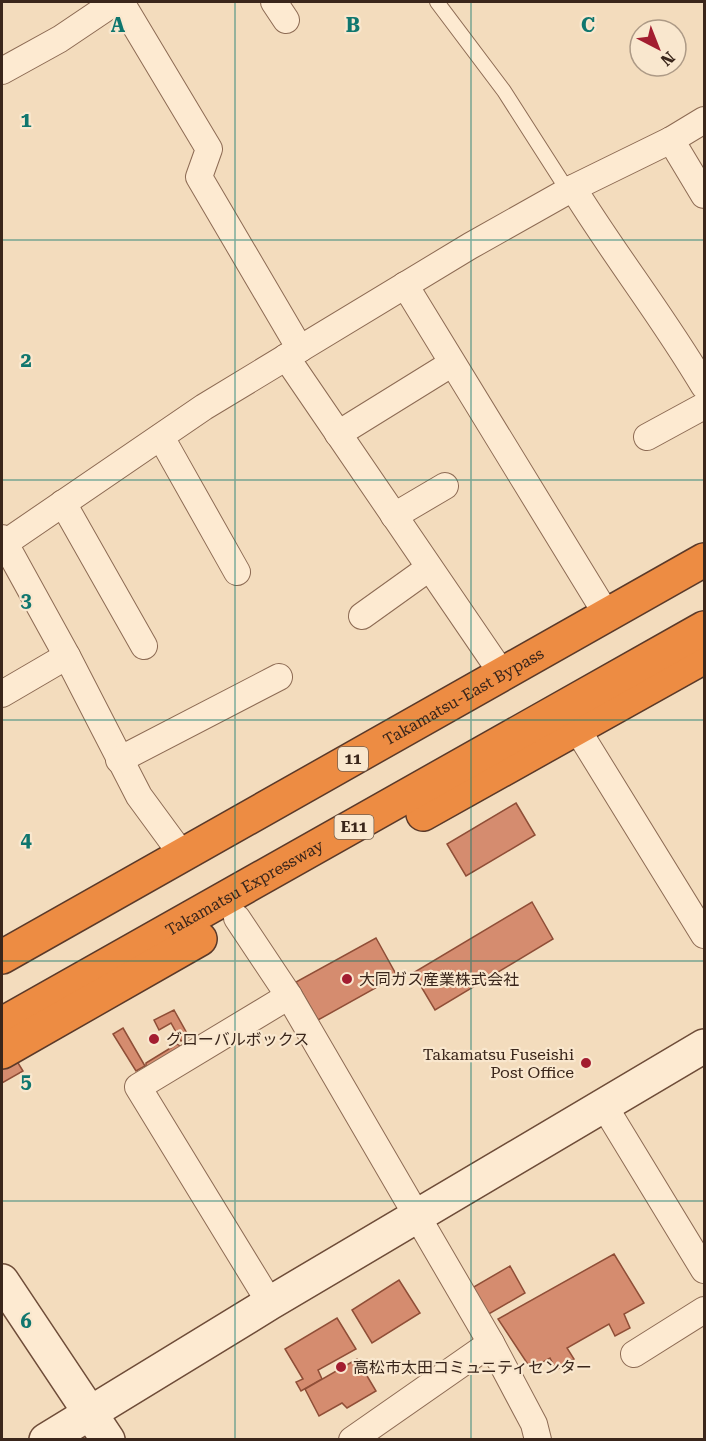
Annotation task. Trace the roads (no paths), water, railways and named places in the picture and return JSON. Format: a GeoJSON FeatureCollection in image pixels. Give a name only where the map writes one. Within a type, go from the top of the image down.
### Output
{"type":"FeatureCollection","features":[{"type":"Feature","properties":{"kind":"highway","name":"Takamatsu-East Bypass"},"geometry":{"type":"LineString","coordinates":[[2,957],[705,560]]}},
{"type":"Feature","properties":{"kind":"highway","name":"E11"},"geometry":{"type":"LineString","coordinates":[[2,981],[705,586]]}},
{"type":"Feature","properties":{"kind":"highway","name":"Takamatsu Expressway"},"geometry":{"type":"LineString","coordinates":[[2,1024],[705,628]]}},
{"type":"Feature","properties":{"kind":"highway"},"geometry":{"type":"LineString","coordinates":[[2,1052],[705,657]]}},
{"type":"Feature","properties":{"kind":"street"},"geometry":{"type":"LineString","coordinates":[[2,71],[60,39],[115,2]]}},
{"type":"Feature","properties":{"kind":"street"},"geometry":{"type":"LineString","coordinates":[[121,2],[208,149],[199,177],[338,434],[503,675]]}},
{"type":"Feature","properties":{"kind":"street"},"geometry":{"type":"LineString","coordinates":[[183,856],[139,796],[67,656],[3,541],[161,437],[405,285],[570,190],[705,120]]}},
{"type":"Feature","properties":{"kind":"street"},"geometry":{"type":"LineString","coordinates":[[670,140],[705,195]]}},
{"type":"Feature","properties":{"kind":"street"},"geometry":{"type":"LineString","coordinates":[[570,190],[677,339],[705,386]]}},
{"type":"Feature","properties":{"kind":"street"},"geometry":{"type":"LineString","coordinates":[[405,285],[451,364],[607,615]]}},
{"type":"Feature","properties":{"kind":"street"},"geometry":{"type":"LineString","coordinates":[[338,434],[451,364]]}},
{"type":"Feature","properties":{"kind":"street"},"geometry":{"type":"LineString","coordinates":[[647,436],[705,406]]}},
{"type":"Feature","properties":{"kind":"street"},"geometry":{"type":"LineString","coordinates":[[161,437],[237,572]]}},
{"type":"Feature","properties":{"kind":"street"},"geometry":{"type":"LineString","coordinates":[[394,516],[445,486]]}},
{"type":"Feature","properties":{"kind":"street"},"geometry":{"type":"LineString","coordinates":[[63,503],[144,646]]}},
{"type":"Feature","properties":{"kind":"street"},"geometry":{"type":"LineString","coordinates":[[362,616],[429,568]]}},
{"type":"Feature","properties":{"kind":"street"},"geometry":{"type":"LineString","coordinates":[[2,694],[67,656]]}},
{"type":"Feature","properties":{"kind":"street"},"geometry":{"type":"LineString","coordinates":[[119,760],[279,677]]}},
{"type":"Feature","properties":{"kind":"street"},"geometry":{"type":"LineString","coordinates":[[578,729],[705,935]]}},
{"type":"Feature","properties":{"kind":"street"},"geometry":{"type":"LineString","coordinates":[[237,918],[289,996],[491,1343],[534,1424],[538,1440]]}},
{"type":"Feature","properties":{"kind":"street"},"geometry":{"type":"LineString","coordinates":[[270,1303],[138,1087],[289,996]]}},
{"type":"Feature","properties":{"kind":"street"},"geometry":{"type":"LineString","coordinates":[[46,1440],[99,1426],[270,1303],[603,1104],[705,1046]]}},
{"type":"Feature","properties":{"kind":"street"},"geometry":{"type":"LineString","coordinates":[[603,1104],[705,1270]]}},
{"type":"Feature","properties":{"kind":"street"},"geometry":{"type":"LineString","coordinates":[[2,1281],[99,1426]]}},
{"type":"Feature","properties":{"kind":"street"},"geometry":{"type":"LineString","coordinates":[[634,1354],[705,1310]]}},
{"type":"Feature","properties":{"kind":"street"},"geometry":{"type":"LineString","coordinates":[[352,1440],[491,1343]]}},
{"type":"Feature","properties":{"kind":"lane"},"geometry":{"type":"LineString","coordinates":[[437,2],[504,91],[570,190]]}},
{"type":"Feature","properties":{"kind":"place","name":"大同ガス産業株式会社"},"geometry":{"type":"Point","coordinates":[347,979]}},
{"type":"Feature","properties":{"kind":"place","name":"グローバルボックス"},"geometry":{"type":"Point","coordinates":[154,1039]}},
{"type":"Feature","properties":{"kind":"place","name":"Takamatsu Fuseishi Post Office"},"geometry":{"type":"Point","coordinates":[586,1063]}},
{"type":"Feature","properties":{"kind":"place","name":"高松市太田コミュニティセンター"},"geometry":{"type":"Point","coordinates":[341,1367]}}]}
